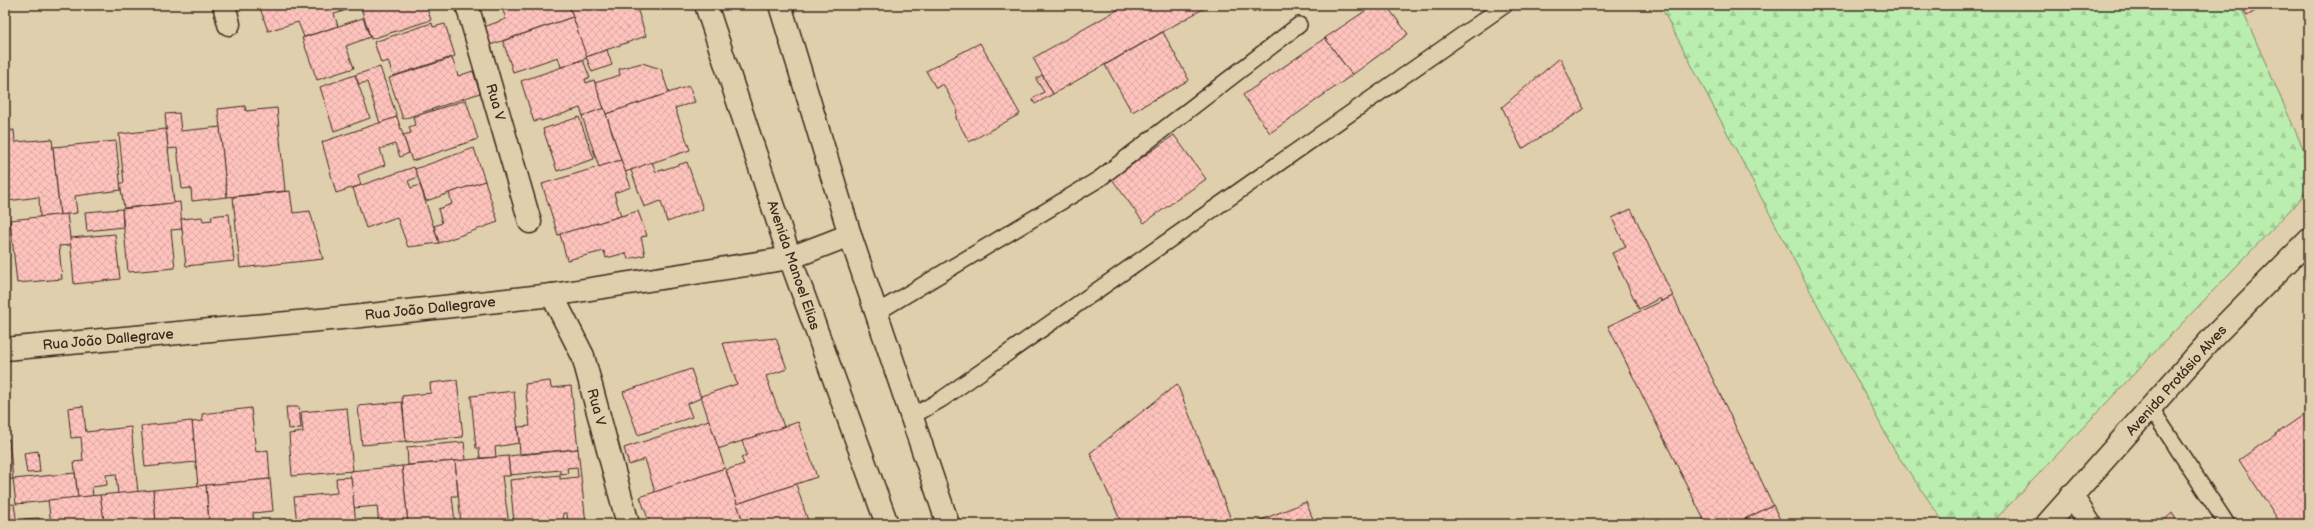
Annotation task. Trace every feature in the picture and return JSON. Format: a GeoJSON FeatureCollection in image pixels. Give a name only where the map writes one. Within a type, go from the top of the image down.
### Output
{"type":"FeatureCollection","features":[{"type":"Feature","properties":{"kind":"main road","name":"Rua V"},"geometry":{"type":"LineString","coordinates":[[467,5],[530,222]]}},
{"type":"Feature","properties":{"kind":"main road","name":"Avenida Manoel Elias"},"geometry":{"type":"LineString","coordinates":[[706,5],[790,258],[887,524]]}},
{"type":"Feature","properties":{"kind":"main road"},"geometry":{"type":"LineString","coordinates":[[780,5],[850,235],[948,524]]}},
{"type":"Feature","properties":{"kind":"main road","name":"Rua João Dallegrave"},"geometry":{"type":"LineString","coordinates":[[5,349],[345,318],[552,294],[790,258],[850,235]]}},
{"type":"Feature","properties":{"kind":"main road","name":"Avenida Protásio Alves"},"geometry":{"type":"LineString","coordinates":[[2046,524],[2214,336],[2309,240]]}},
{"type":"Feature","properties":{"kind":"main road","name":"Rua V"},"geometry":{"type":"LineString","coordinates":[[552,294],[583,356],[628,524]]}},
{"type":"Feature","properties":{"kind":"main road"},"geometry":{"type":"LineString","coordinates":[[2072,495],[2090,524]]}},
{"type":"Feature","properties":{"kind":"lane"},"geometry":{"type":"LineString","coordinates":[[911,417],[942,399],[1505,5]]}},
{"type":"Feature","properties":{"kind":"lane"},"geometry":{"type":"LineString","coordinates":[[876,313],[1099,179],[1299,25]]}},
{"type":"Feature","properties":{"kind":"lane"},"geometry":{"type":"LineString","coordinates":[[2150,407],[2227,524]]}},
{"type":"Feature","properties":{"kind":"green space"},"geometry":{"type":"Polygon","coordinates":[[[1660,5],[2240,5],[2309,162],[2309,190],[1991,524],[1945,524],[1894,450],[1660,5]]]}},
{"type":"Feature","properties":{"kind":"building"},"geometry":{"type":"Polygon","coordinates":[[[259,5],[339,5],[341,12],[334,14],[338,26],[304,37],[298,22],[268,31],[259,5]]]}},
{"type":"Feature","properties":{"kind":"building"},"geometry":{"type":"Polygon","coordinates":[[[339,5],[360,5],[341,12],[339,5]]]}},
{"type":"Feature","properties":{"kind":"building"},"geometry":{"type":"Polygon","coordinates":[[[360,5],[426,5],[431,20],[371,39],[360,5]]]}},
{"type":"Feature","properties":{"kind":"building"},"geometry":{"type":"Polygon","coordinates":[[[501,5],[569,5],[573,17],[487,46],[481,28],[506,19],[501,5]]]}},
{"type":"Feature","properties":{"kind":"building"},"geometry":{"type":"Polygon","coordinates":[[[569,5],[636,5],[646,36],[586,57],[569,5]]]}},
{"type":"Feature","properties":{"kind":"building"},"geometry":{"type":"Polygon","coordinates":[[[1126,5],[1210,5],[1053,94],[1033,58],[1126,5]]]}},
{"type":"Feature","properties":{"kind":"building"},"geometry":{"type":"Polygon","coordinates":[[[1249,5],[1270,5],[1259,12],[1257,10],[1253,12],[1249,5]]]}},
{"type":"Feature","properties":{"kind":"building"},"geometry":{"type":"Polygon","coordinates":[[[1374,5],[1386,5],[1408,34],[1352,75],[1325,38],[1374,5]]]}},
{"type":"Feature","properties":{"kind":"building"},"geometry":{"type":"Polygon","coordinates":[[[2241,5],[2265,5],[2247,16],[2241,5]]]}},
{"type":"Feature","properties":{"kind":"building"},"geometry":{"type":"Polygon","coordinates":[[[573,17],[587,58],[561,67],[558,57],[513,72],[503,41],[573,17]]]}},
{"type":"Feature","properties":{"kind":"building"},"geometry":{"type":"Polygon","coordinates":[[[363,18],[370,37],[346,46],[354,68],[317,80],[302,38],[363,18]]]}},
{"type":"Feature","properties":{"kind":"building"},"geometry":{"type":"Polygon","coordinates":[[[432,23],[433,27],[445,24],[455,56],[393,76],[388,61],[381,63],[374,42],[432,23]]]}},
{"type":"Feature","properties":{"kind":"building"},"geometry":{"type":"Polygon","coordinates":[[[1163,32],[1189,80],[1132,112],[1105,65],[1163,32]]]}},
{"type":"Feature","properties":{"kind":"building"},"geometry":{"type":"Polygon","coordinates":[[[1325,38],[1352,75],[1270,133],[1243,95],[1325,38]]]}},
{"type":"Feature","properties":{"kind":"building"},"geometry":{"type":"Polygon","coordinates":[[[980,43],[1020,114],[969,142],[956,118],[957,109],[943,84],[936,88],[926,71],[980,43]]]}},
{"type":"Feature","properties":{"kind":"building"},"geometry":{"type":"Polygon","coordinates":[[[607,50],[612,65],[592,72],[586,57],[607,50]]]}},
{"type":"Feature","properties":{"kind":"building"},"geometry":{"type":"Polygon","coordinates":[[[452,58],[458,76],[473,71],[480,93],[403,119],[389,78],[452,58]]]}},
{"type":"Feature","properties":{"kind":"building"},"geometry":{"type":"Polygon","coordinates":[[[1560,58],[1584,109],[1522,149],[1502,107],[1560,58]]]}},
{"type":"Feature","properties":{"kind":"building"},"geometry":{"type":"Polygon","coordinates":[[[583,60],[590,78],[585,79],[586,83],[594,80],[604,108],[583,116],[580,108],[534,122],[521,81],[583,60]]]}},
{"type":"Feature","properties":{"kind":"building"},"geometry":{"type":"Polygon","coordinates":[[[642,63],[661,69],[669,93],[606,114],[595,83],[620,75],[619,69],[642,63]]]}},
{"type":"Feature","properties":{"kind":"building"},"geometry":{"type":"Polygon","coordinates":[[[380,67],[397,117],[380,123],[367,82],[359,84],[355,75],[380,67]]]}},
{"type":"Feature","properties":{"kind":"building"},"geometry":{"type":"Polygon","coordinates":[[[355,75],[370,118],[334,131],[320,87],[355,75]]]}},
{"type":"Feature","properties":{"kind":"building"},"geometry":{"type":"Polygon","coordinates":[[[1042,75],[1053,94],[1035,104],[1032,99],[1044,92],[1036,79],[1042,75]]]}},
{"type":"Feature","properties":{"kind":"building"},"geometry":{"type":"Polygon","coordinates":[[[689,86],[695,102],[675,108],[690,150],[625,172],[606,114],[689,86]]]}},
{"type":"Feature","properties":{"kind":"building"},"geometry":{"type":"Polygon","coordinates":[[[466,100],[478,139],[412,161],[403,135],[411,133],[409,127],[415,125],[413,117],[466,100]]]}},
{"type":"Feature","properties":{"kind":"building"},"geometry":{"type":"Polygon","coordinates":[[[245,106],[246,111],[277,108],[285,191],[227,197],[218,109],[245,106]]]}},
{"type":"Feature","properties":{"kind":"building"},"geometry":{"type":"Polygon","coordinates":[[[604,108],[621,160],[599,167],[582,116],[604,108]]]}},
{"type":"Feature","properties":{"kind":"building"},"geometry":{"type":"Polygon","coordinates":[[[179,113],[181,131],[220,127],[227,197],[192,201],[191,188],[182,189],[177,148],[168,149],[165,114],[179,113]]]}},
{"type":"Feature","properties":{"kind":"building"},"geometry":{"type":"Polygon","coordinates":[[[397,117],[409,153],[400,157],[395,144],[380,149],[385,165],[358,175],[361,185],[336,193],[322,142],[397,117]]]}},
{"type":"Feature","properties":{"kind":"building"},"geometry":{"type":"Polygon","coordinates":[[[579,117],[594,159],[557,171],[543,129],[579,117]]]}},
{"type":"Feature","properties":{"kind":"building"},"geometry":{"type":"Polygon","coordinates":[[[166,129],[174,203],[124,208],[120,183],[124,183],[119,134],[166,129]]]}},
{"type":"Feature","properties":{"kind":"building"},"geometry":{"type":"Polygon","coordinates":[[[14,130],[15,142],[52,139],[60,215],[40,217],[39,197],[7,201],[5,131],[14,130]]]}},
{"type":"Feature","properties":{"kind":"building"},"geometry":{"type":"Polygon","coordinates":[[[1174,135],[1206,179],[1144,223],[1112,179],[1174,135]]]}},
{"type":"Feature","properties":{"kind":"building"},"geometry":{"type":"Polygon","coordinates":[[[116,141],[121,190],[75,196],[77,213],[60,215],[53,147],[116,141]]]}},
{"type":"Feature","properties":{"kind":"building"},"geometry":{"type":"Polygon","coordinates":[[[474,148],[485,181],[426,201],[415,169],[474,148]]]}},
{"type":"Feature","properties":{"kind":"building"},"geometry":{"type":"Polygon","coordinates":[[[621,160],[631,187],[614,193],[621,216],[558,235],[542,184],[621,160]]]}},
{"type":"Feature","properties":{"kind":"building"},"geometry":{"type":"Polygon","coordinates":[[[652,162],[656,172],[687,162],[703,209],[667,222],[661,201],[644,207],[631,170],[652,162]]]}},
{"type":"Feature","properties":{"kind":"building"},"geometry":{"type":"Polygon","coordinates":[[[414,167],[418,177],[408,181],[411,188],[420,185],[439,243],[408,247],[397,217],[366,228],[353,188],[414,167]]]}},
{"type":"Feature","properties":{"kind":"building"},"geometry":{"type":"Polygon","coordinates":[[[485,181],[498,222],[439,243],[434,226],[442,223],[438,209],[452,204],[449,193],[485,181]]]}},
{"type":"Feature","properties":{"kind":"building"},"geometry":{"type":"Polygon","coordinates":[[[5,187],[8,220],[5,221],[5,187]]]}},
{"type":"Feature","properties":{"kind":"building"},"geometry":{"type":"Polygon","coordinates":[[[290,191],[293,213],[310,211],[323,259],[240,268],[233,197],[290,191]]]}},
{"type":"Feature","properties":{"kind":"building"},"geometry":{"type":"Polygon","coordinates":[[[180,202],[182,229],[171,230],[175,268],[128,272],[122,209],[180,202]]]}},
{"type":"Feature","properties":{"kind":"building"},"geometry":{"type":"Polygon","coordinates":[[[122,209],[123,227],[87,231],[85,212],[122,209]]]}},
{"type":"Feature","properties":{"kind":"building"},"geometry":{"type":"Polygon","coordinates":[[[1631,209],[1673,296],[1661,301],[1660,298],[1639,309],[1612,253],[1626,247],[1612,218],[1631,209]]]}},
{"type":"Feature","properties":{"kind":"building"},"geometry":{"type":"Polygon","coordinates":[[[638,211],[647,236],[641,237],[645,255],[628,259],[626,253],[606,258],[604,251],[567,260],[560,234],[638,211]]]}},
{"type":"Feature","properties":{"kind":"building"},"geometry":{"type":"Polygon","coordinates":[[[67,214],[71,245],[59,246],[62,279],[17,283],[10,220],[67,214]]]}},
{"type":"Feature","properties":{"kind":"building"},"geometry":{"type":"Polygon","coordinates":[[[229,214],[234,261],[186,266],[181,219],[202,217],[203,221],[212,220],[211,216],[229,214]]]}},
{"type":"Feature","properties":{"kind":"building"},"geometry":{"type":"Polygon","coordinates":[[[115,234],[120,279],[74,284],[70,238],[115,234]]]}},
{"type":"Feature","properties":{"kind":"building"},"geometry":{"type":"Polygon","coordinates":[[[1673,296],[1773,505],[1735,524],[1706,524],[1608,326],[1673,296]]]}},
{"type":"Feature","properties":{"kind":"building"},"geometry":{"type":"Polygon","coordinates":[[[776,338],[787,369],[766,376],[784,427],[718,449],[701,396],[737,384],[723,343],[776,338]]]}},
{"type":"Feature","properties":{"kind":"building"},"geometry":{"type":"Polygon","coordinates":[[[691,369],[701,398],[687,404],[692,417],[638,435],[623,392],[691,369]]]}},
{"type":"Feature","properties":{"kind":"building"},"geometry":{"type":"Polygon","coordinates":[[[457,380],[463,437],[406,442],[402,396],[431,393],[430,383],[457,380]]]}},
{"type":"Feature","properties":{"kind":"building"},"geometry":{"type":"Polygon","coordinates":[[[550,381],[551,388],[571,386],[578,449],[520,454],[518,427],[530,426],[525,384],[550,381]]]}},
{"type":"Feature","properties":{"kind":"building"},"geometry":{"type":"Polygon","coordinates":[[[1177,384],[1233,524],[1122,524],[1090,453],[1177,384]]]}},
{"type":"Feature","properties":{"kind":"building"},"geometry":{"type":"Polygon","coordinates":[[[514,391],[519,443],[495,447],[496,457],[480,458],[479,448],[476,448],[471,396],[514,391]]]}},
{"type":"Feature","properties":{"kind":"building"},"geometry":{"type":"Polygon","coordinates":[[[402,402],[406,441],[362,445],[358,406],[402,402]]]}},
{"type":"Feature","properties":{"kind":"building"},"geometry":{"type":"Polygon","coordinates":[[[83,406],[86,432],[131,427],[138,492],[118,494],[116,474],[106,475],[107,485],[92,487],[93,496],[78,498],[74,462],[83,461],[81,437],[71,438],[68,408],[83,406]]]}},
{"type":"Feature","properties":{"kind":"building"},"geometry":{"type":"Polygon","coordinates":[[[286,407],[299,407],[301,428],[288,429],[286,407]]]}},
{"type":"Feature","properties":{"kind":"building"},"geometry":{"type":"Polygon","coordinates":[[[251,408],[256,452],[268,450],[270,479],[198,486],[192,422],[203,421],[202,414],[251,408]]]}},
{"type":"Feature","properties":{"kind":"building"},"geometry":{"type":"Polygon","coordinates":[[[347,408],[353,471],[292,476],[289,434],[303,432],[301,412],[347,408]]]}},
{"type":"Feature","properties":{"kind":"building"},"geometry":{"type":"Polygon","coordinates":[[[2309,411],[2309,524],[2281,524],[2239,460],[2309,411]]]}},
{"type":"Feature","properties":{"kind":"building"},"geometry":{"type":"Polygon","coordinates":[[[709,420],[725,468],[655,492],[645,459],[629,465],[624,448],[709,420]]]}},
{"type":"Feature","properties":{"kind":"building"},"geometry":{"type":"Polygon","coordinates":[[[192,421],[196,462],[145,467],[141,426],[192,421]]]}},
{"type":"Feature","properties":{"kind":"building"},"geometry":{"type":"Polygon","coordinates":[[[798,422],[817,477],[737,504],[726,470],[744,464],[741,457],[747,455],[742,441],[798,422]]]}},
{"type":"Feature","properties":{"kind":"building"},"geometry":{"type":"Polygon","coordinates":[[[9,439],[13,479],[5,480],[5,440],[9,439]]]}},
{"type":"Feature","properties":{"kind":"building"},"geometry":{"type":"Polygon","coordinates":[[[464,442],[466,460],[408,465],[407,447],[464,442]]]}},
{"type":"Feature","properties":{"kind":"building"},"geometry":{"type":"Polygon","coordinates":[[[578,449],[586,524],[568,524],[567,513],[563,513],[564,523],[545,524],[545,519],[514,523],[510,480],[560,475],[560,479],[578,477],[577,467],[567,468],[568,473],[560,474],[560,470],[510,475],[508,456],[578,449]]]}},
{"type":"Feature","properties":{"kind":"building"},"geometry":{"type":"Polygon","coordinates":[[[38,451],[40,472],[27,473],[24,453],[38,451]]]}},
{"type":"Feature","properties":{"kind":"building"},"geometry":{"type":"Polygon","coordinates":[[[508,456],[510,476],[502,476],[509,524],[461,524],[455,461],[508,456]]]}},
{"type":"Feature","properties":{"kind":"building"},"geometry":{"type":"Polygon","coordinates":[[[455,461],[458,496],[452,496],[455,522],[460,522],[461,524],[408,524],[402,466],[455,461]]]}},
{"type":"Feature","properties":{"kind":"building"},"geometry":{"type":"Polygon","coordinates":[[[402,466],[408,524],[379,524],[377,506],[354,508],[350,471],[402,466]]]}},
{"type":"Feature","properties":{"kind":"building"},"geometry":{"type":"Polygon","coordinates":[[[725,468],[742,518],[725,524],[712,522],[650,524],[640,497],[725,468]]]}},
{"type":"Feature","properties":{"kind":"building"},"geometry":{"type":"Polygon","coordinates":[[[75,473],[78,498],[16,504],[13,479],[75,473]]]}},
{"type":"Feature","properties":{"kind":"building"},"geometry":{"type":"Polygon","coordinates":[[[351,477],[356,524],[297,524],[294,497],[337,493],[336,478],[351,477]]]}},
{"type":"Feature","properties":{"kind":"building"},"geometry":{"type":"Polygon","coordinates":[[[270,479],[273,511],[253,513],[254,524],[209,524],[206,485],[270,479]]]}},
{"type":"Feature","properties":{"kind":"building"},"geometry":{"type":"Polygon","coordinates":[[[796,484],[809,524],[753,524],[751,518],[743,521],[737,504],[796,484]]]}},
{"type":"Feature","properties":{"kind":"building"},"geometry":{"type":"Polygon","coordinates":[[[206,485],[209,524],[156,524],[153,490],[206,485]]]}},
{"type":"Feature","properties":{"kind":"building"},"geometry":{"type":"Polygon","coordinates":[[[153,490],[156,524],[104,524],[100,495],[153,490]]]}},
{"type":"Feature","properties":{"kind":"building"},"geometry":{"type":"Polygon","coordinates":[[[100,495],[104,520],[95,521],[95,524],[51,524],[48,500],[100,495]]]}},
{"type":"Feature","properties":{"kind":"building"},"geometry":{"type":"Polygon","coordinates":[[[1306,502],[1315,524],[1251,524],[1306,502]]]}},
{"type":"Feature","properties":{"kind":"building"},"geometry":{"type":"Polygon","coordinates":[[[14,504],[17,524],[5,524],[5,505],[14,504]]]}},
{"type":"Feature","properties":{"kind":"building"},"geometry":{"type":"Polygon","coordinates":[[[1773,505],[1782,524],[1735,524],[1773,505]]]}},
{"type":"Feature","properties":{"kind":"building"},"geometry":{"type":"Polygon","coordinates":[[[2172,513],[2179,524],[2160,524],[2172,513]]]}},
{"type":"Feature","properties":{"kind":"building"},"geometry":{"type":"Polygon","coordinates":[[[39,518],[40,524],[24,524],[24,519],[39,518]]]}},
{"type":"Feature","properties":{"kind":"building"},"geometry":{"type":"Polygon","coordinates":[[[742,518],[743,524],[725,524],[742,518]]]}}]}
